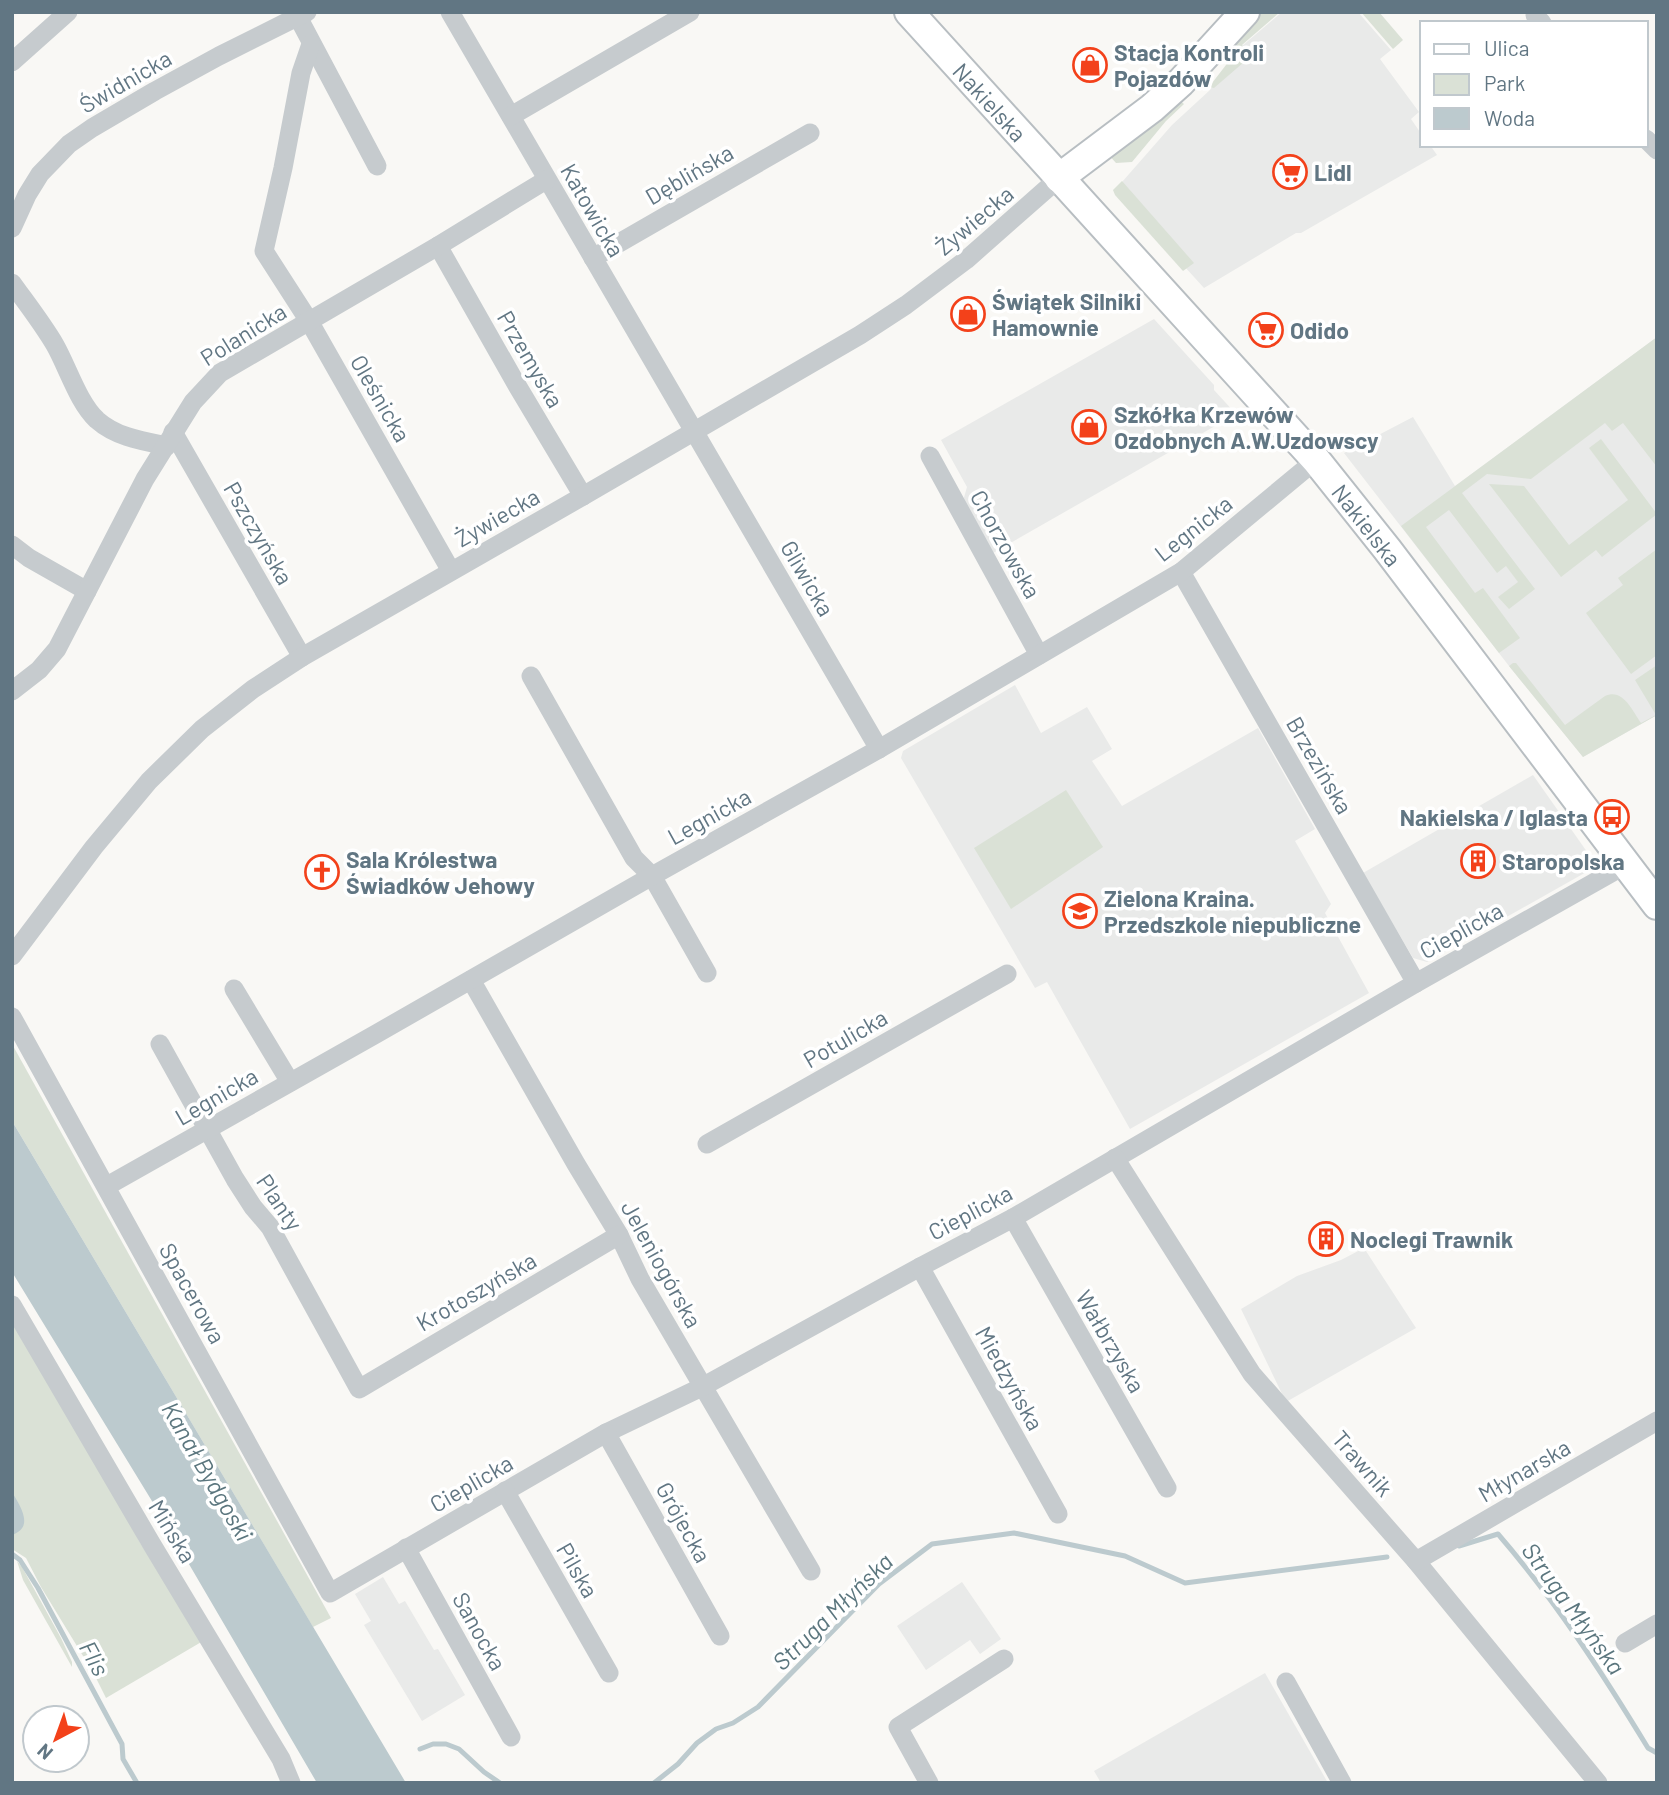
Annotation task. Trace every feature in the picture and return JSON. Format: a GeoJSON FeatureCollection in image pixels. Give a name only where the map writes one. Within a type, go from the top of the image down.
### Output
{"type":"FeatureCollection","features":[{"type":"Feature","properties":{"kind":"main road","name":"Nakielska"},"geometry":{"type":"LineString","coordinates":[[909,12],[1316,460],[1646,883]]}},
{"type":"Feature","properties":{"kind":"main road"},"geometry":{"type":"LineString","coordinates":[[1059,178],[1152,108],[1245,12]]}},
{"type":"Feature","properties":{"kind":"street"},"geometry":{"type":"LineString","coordinates":[[12,62],[68,12]]}},
{"type":"Feature","properties":{"kind":"street","name":"Katowicka"},"geometry":{"type":"LineString","coordinates":[[450,12],[695,431]]}},
{"type":"Feature","properties":{"kind":"street"},"geometry":{"type":"LineString","coordinates":[[511,116],[690,12]]}},
{"type":"Feature","properties":{"kind":"street","name":"Świdnicka"},"geometry":{"type":"LineString","coordinates":[[14,217],[40,174],[69,144],[166,85],[302,15],[311,44],[377,166]]}},
{"type":"Feature","properties":{"kind":"street","name":"Oleśnicka"},"geometry":{"type":"LineString","coordinates":[[311,44],[301,73],[264,251],[309,321],[451,572]]}},
{"type":"Feature","properties":{"kind":"street","name":"Dęblińska"},"geometry":{"type":"LineString","coordinates":[[593,258],[810,133]]}},
{"type":"Feature","properties":{"kind":"street","name":"Żywiecka"},"geometry":{"type":"LineString","coordinates":[[12,957],[94,847],[149,781],[216,717],[253,689],[302,657],[906,306],[966,260],[1059,178]]}},
{"type":"Feature","properties":{"kind":"street","name":"Polanicka"},"geometry":{"type":"LineString","coordinates":[[12,691],[39,670],[57,649],[145,479],[192,402],[220,373],[546,180]]}},
{"type":"Feature","properties":{"kind":"street","name":"Przemyska"},"geometry":{"type":"LineString","coordinates":[[438,246],[583,496]]}},
{"type":"Feature","properties":{"kind":"street"},"geometry":{"type":"LineString","coordinates":[[12,284],[47,332],[96,419],[131,438],[170,439]]}},
{"type":"Feature","properties":{"kind":"street","name":"Gliwicka"},"geometry":{"type":"LineString","coordinates":[[695,431],[879,749]]}},
{"type":"Feature","properties":{"kind":"street"},"geometry":{"type":"LineString","coordinates":[[131,438],[143,460],[145,479]]}},
{"type":"Feature","properties":{"kind":"street","name":"Pszczyńska"},"geometry":{"type":"LineString","coordinates":[[170,439],[302,657]]}},
{"type":"Feature","properties":{"kind":"street","name":"Chorzowska"},"geometry":{"type":"LineString","coordinates":[[930,456],[1038,655]]}},
{"type":"Feature","properties":{"kind":"street","name":"Legnicka"},"geometry":{"type":"LineString","coordinates":[[107,1186],[879,749],[1181,572],[1316,460]]}},
{"type":"Feature","properties":{"kind":"street"},"geometry":{"type":"LineString","coordinates":[[12,545],[47,569],[87,591]]}},
{"type":"Feature","properties":{"kind":"street","name":"Brzezińska"},"geometry":{"type":"LineString","coordinates":[[1181,572],[1416,983]]}},
{"type":"Feature","properties":{"kind":"street"},"geometry":{"type":"LineString","coordinates":[[531,676],[634,858],[652,876],[708,973]]}},
{"type":"Feature","properties":{"kind":"street","name":"Cieplicka"},"geometry":{"type":"LineString","coordinates":[[330,1593],[606,1433],[702,1387],[920,1266],[1013,1218],[1416,983],[1646,883]]}},
{"type":"Feature","properties":{"kind":"street","name":"Potulicka"},"geometry":{"type":"LineString","coordinates":[[707,1144],[1007,974]]}},
{"type":"Feature","properties":{"kind":"street","name":"Jeleniogórska"},"geometry":{"type":"LineString","coordinates":[[471,980],[619,1236],[640,1279],[702,1387],[811,1571]]}},
{"type":"Feature","properties":{"kind":"street"},"geometry":{"type":"LineString","coordinates":[[234,989],[290,1082]]}},
{"type":"Feature","properties":{"kind":"street","name":"Spacerowa"},"geometry":{"type":"LineString","coordinates":[[12,1017],[330,1593]]}},
{"type":"Feature","properties":{"kind":"street","name":"Planty"},"geometry":{"type":"LineString","coordinates":[[160,1044],[253,1207],[270,1227],[359,1389]]}},
{"type":"Feature","properties":{"kind":"street","name":"Trawnik"},"geometry":{"type":"LineString","coordinates":[[1115,1158],[1252,1374],[1416,1561],[1598,1783]]}},
{"type":"Feature","properties":{"kind":"street","name":"Wałbrzyska"},"geometry":{"type":"LineString","coordinates":[[1013,1218],[1167,1488]]}},
{"type":"Feature","properties":{"kind":"street","name":"Krotoszyńska"},"geometry":{"type":"LineString","coordinates":[[359,1389],[619,1236]]}},
{"type":"Feature","properties":{"kind":"street","name":"Miedzyńska"},"geometry":{"type":"LineString","coordinates":[[920,1266],[1058,1514]]}},
{"type":"Feature","properties":{"kind":"street","name":"Mińska"},"geometry":{"type":"LineString","coordinates":[[12,1305],[281,1759],[291,1783]]}},
{"type":"Feature","properties":{"kind":"street","name":"Młynarska"},"geometry":{"type":"LineString","coordinates":[[1416,1561],[1657,1421]]}},
{"type":"Feature","properties":{"kind":"street","name":"Grójecka"},"geometry":{"type":"LineString","coordinates":[[606,1433],[720,1636]]}},
{"type":"Feature","properties":{"kind":"street","name":"Pilska"},"geometry":{"type":"LineString","coordinates":[[505,1491],[608,1673]]}},
{"type":"Feature","properties":{"kind":"street","name":"Sanocka"},"geometry":{"type":"LineString","coordinates":[[406,1548],[511,1737]]}},
{"type":"Feature","properties":{"kind":"street"},"geometry":{"type":"LineString","coordinates":[[1625,1643],[1657,1624]]}},
{"type":"Feature","properties":{"kind":"street"},"geometry":{"type":"LineString","coordinates":[[929,1783],[898,1727],[1004,1659]]}},
{"type":"Feature","properties":{"kind":"street"},"geometry":{"type":"LineString","coordinates":[[1286,1682],[1342,1783]]}},
{"type":"Feature","properties":{"kind":"shaded area"},"geometry":{"type":"Polygon","coordinates":[[[1282,12],[1358,12],[1391,50],[1380,59],[1419,112],[1411,119],[1420,132],[1420,147],[1431,147],[1437,155],[1301,233],[1296,233],[1204,288],[1115,190],[1172,125],[1210,90],[1242,46],[1282,12]]]}},
{"type":"Feature","properties":{"kind":"shaded area","name":"Szkółka Krzewów Ozdobnych A.W.Uzdowscy"},"geometry":{"type":"Polygon","coordinates":[[[1154,319],[1214,385],[1214,390],[1236,414],[993,553],[963,501],[967,487],[941,440],[1154,319]]]}},
{"type":"Feature","properties":{"kind":"shaded area"},"geometry":{"type":"Polygon","coordinates":[[[1657,337],[1657,715],[1583,757],[1344,453],[1413,417],[1455,486],[1657,337]]]}},
{"type":"Feature","properties":{"kind":"shaded area"},"geometry":{"type":"Polygon","coordinates":[[[1015,685],[1041,733],[1087,707],[1112,749],[1092,761],[1122,806],[1258,728],[1315,829],[1295,841],[1331,904],[1325,913],[1369,993],[1130,1129],[1047,982],[1035,988],[901,758],[903,751],[1015,685]]]}},
{"type":"Feature","properties":{"kind":"shaded area"},"geometry":{"type":"Polygon","coordinates":[[[1533,775],[1597,866],[1427,962],[1413,958],[1363,873],[1533,775]]]}},
{"type":"Feature","properties":{"kind":"shaded area"},"geometry":{"type":"Polygon","coordinates":[[[1364,1248],[1416,1328],[1286,1402],[1241,1309],[1297,1276],[1341,1260],[1364,1248]]]}},
{"type":"Feature","properties":{"kind":"shaded area"},"geometry":{"type":"Polygon","coordinates":[[[383,1577],[399,1604],[405,1601],[465,1695],[422,1721],[364,1625],[371,1621],[355,1594],[383,1577]]]}},
{"type":"Feature","properties":{"kind":"shaded area"},"geometry":{"type":"Polygon","coordinates":[[[962,1582],[1001,1639],[980,1654],[970,1640],[926,1670],[897,1626],[962,1582]]]}},
{"type":"Feature","properties":{"kind":"shaded area"},"geometry":{"type":"Polygon","coordinates":[[[1265,1673],[1328,1783],[1101,1783],[1094,1771],[1265,1673]]]}},
{"type":"Feature","properties":{"kind":"green space"},"geometry":{"type":"Polygon","coordinates":[[[1257,12],[1280,12],[1242,45],[1251,56],[1214,88],[1209,87],[1236,52],[1228,44],[1257,12]]]}},
{"type":"Feature","properties":{"kind":"green space"},"geometry":{"type":"Polygon","coordinates":[[[1361,12],[1379,12],[1403,40],[1393,49],[1361,12]]]}},
{"type":"Feature","properties":{"kind":"green space"},"geometry":{"type":"Polygon","coordinates":[[[1179,100],[1184,104],[1132,162],[1116,163],[1108,154],[1179,100]]]}},
{"type":"Feature","properties":{"kind":"green space"},"geometry":{"type":"Polygon","coordinates":[[[1122,181],[1194,263],[1183,271],[1115,195],[1113,190],[1122,181]]]}},
{"type":"Feature","properties":{"kind":"green space"},"geometry":{"type":"Polygon","coordinates":[[[1657,337],[1657,467],[1623,423],[1612,431],[1605,423],[1531,479],[1487,474],[1462,493],[1535,589],[1509,609],[1498,597],[1518,582],[1506,566],[1497,573],[1449,510],[1426,527],[1475,593],[1483,588],[1520,638],[1499,653],[1401,526],[1657,337]]]}},
{"type":"Feature","properties":{"kind":"green space"},"geometry":{"type":"Polygon","coordinates":[[[1601,439],[1657,514],[1602,557],[1596,550],[1561,577],[1489,484],[1524,486],[1569,545],[1628,500],[1589,448],[1601,439]]]}},
{"type":"Feature","properties":{"kind":"green space"},"geometry":{"type":"Polygon","coordinates":[[[1657,549],[1657,655],[1631,674],[1586,613],[1623,585],[1618,578],[1657,549]]]}},
{"type":"Feature","properties":{"kind":"green space"},"geometry":{"type":"Polygon","coordinates":[[[1516,663],[1565,725],[1611,694],[1622,698],[1641,723],[1656,715],[1635,680],[1657,665],[1657,715],[1583,757],[1509,666],[1516,663]]]}},
{"type":"Feature","properties":{"kind":"green space"},"geometry":{"type":"Polygon","coordinates":[[[1066,790],[1103,847],[1011,909],[974,848],[1066,790]]]}},
{"type":"Feature","properties":{"kind":"green space"},"geometry":{"type":"Polygon","coordinates":[[[12,1044],[331,1618],[313,1627],[12,1121],[12,1044]]]}},
{"type":"Feature","properties":{"kind":"green space"},"geometry":{"type":"Polygon","coordinates":[[[12,1315],[125,1508],[139,1541],[203,1641],[106,1698],[26,1558],[12,1549],[12,1315]]]}},
{"type":"Feature","properties":{"kind":"green space"},"geometry":{"type":"Polygon","coordinates":[[[17,1561],[61,1638],[72,1667],[23,1580],[17,1561]]]}},
{"type":"Feature","properties":{"kind":"water","name":"Kanał Bydgoski"},"geometry":{"type":"Polygon","coordinates":[[[12,1121],[406,1783],[317,1783],[155,1506],[12,1272],[12,1121]]]}},
{"type":"Feature","properties":{"kind":"water"},"geometry":{"type":"Polygon","coordinates":[[[12,1492],[22,1510],[24,1522],[23,1527],[12,1535],[12,1492]]]}},
{"type":"Feature","properties":{"kind":"waterway","name":"Struga Młyńska"},"geometry":{"type":"LineString","coordinates":[[654,1783],[716,1729],[733,1723],[758,1707],[879,1584],[932,1544],[1014,1533],[1125,1556],[1185,1583],[1387,1557]]}},
{"type":"Feature","properties":{"kind":"waterway","name":"Struga Młyńska"},"geometry":{"type":"LineString","coordinates":[[1459,1546],[1498,1534],[1578,1638],[1648,1748],[1657,1753]]}},
{"type":"Feature","properties":{"kind":"waterway","name":"Flis"},"geometry":{"type":"LineString","coordinates":[[12,1554],[20,1560],[38,1588],[122,1744],[123,1759],[137,1783]]}},
{"type":"Feature","properties":{"kind":"waterway","name":"Struga Młyńska"},"geometry":{"type":"LineString","coordinates":[[420,1749],[433,1744],[446,1744],[459,1749],[500,1783]]}},
{"type":"Feature","properties":{"kind":"place","name":"Stacja Kontroli Pojazdów"},"geometry":{"type":"Point","coordinates":[1090,65]}},
{"type":"Feature","properties":{"kind":"place","name":"Lidl"},"geometry":{"type":"Point","coordinates":[1290,172]}},
{"type":"Feature","properties":{"kind":"place","name":"Świątek Silniki Hamownie"},"geometry":{"type":"Point","coordinates":[968,314]}},
{"type":"Feature","properties":{"kind":"place","name":"Odido"},"geometry":{"type":"Point","coordinates":[1266,330]}},
{"type":"Feature","properties":{"kind":"place","name":"Szkółka Krzewów Ozdobnych A.W.Uzdowscy"},"geometry":{"type":"Point","coordinates":[1089,427]}},
{"type":"Feature","properties":{"kind":"place","name":"Nakielska / Iglasta"},"geometry":{"type":"Point","coordinates":[1612,817]}},
{"type":"Feature","properties":{"kind":"place","name":"Staropolska"},"geometry":{"type":"Point","coordinates":[1478,861]}},
{"type":"Feature","properties":{"kind":"place","name":"Sala Królestwa Świadków Jehowy"},"geometry":{"type":"Point","coordinates":[322,872]}},
{"type":"Feature","properties":{"kind":"place","name":"Zielona Kraina. Przedszkole niepubliczne"},"geometry":{"type":"Point","coordinates":[1080,911]}},
{"type":"Feature","properties":{"kind":"place","name":"Noclegi Trawnik"},"geometry":{"type":"Point","coordinates":[1326,1239]}}]}
